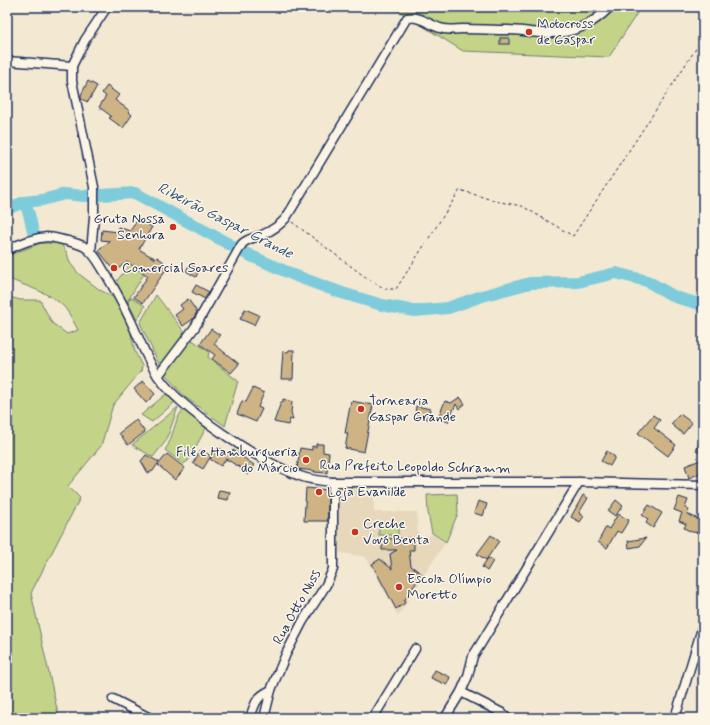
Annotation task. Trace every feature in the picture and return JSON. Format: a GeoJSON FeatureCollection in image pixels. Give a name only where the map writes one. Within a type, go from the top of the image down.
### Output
{"type":"FeatureCollection","features":[{"type":"Feature","properties":{"kind":"street"},"geometry":{"type":"LineString","coordinates":[[91,252],[95,195],[72,81],[72,66],[85,40],[107,7]]}},
{"type":"Feature","properties":{"kind":"street"},"geometry":{"type":"LineString","coordinates":[[158,376],[195,326],[242,244],[246,240],[262,235],[273,229],[286,218],[407,18],[420,18],[432,25],[444,29],[516,30],[545,33],[583,28],[603,14],[610,7]]}},
{"type":"Feature","properties":{"kind":"street"},"geometry":{"type":"LineString","coordinates":[[7,61],[72,66]]}},
{"type":"Feature","properties":{"kind":"street"},"geometry":{"type":"LineString","coordinates":[[7,250],[18,245],[47,237],[82,245],[91,252]]}},
{"type":"Feature","properties":{"kind":"street","name":"Rua Prefeito Leopoldo Schramm"},"geometry":{"type":"LineString","coordinates":[[91,252],[129,317],[158,376],[181,401],[202,418],[243,446],[278,467],[300,476],[315,480],[333,482],[579,482],[703,485]]}},
{"type":"Feature","properties":{"kind":"street","name":"Rua Otto Nuss"},"geometry":{"type":"LineString","coordinates":[[264,718],[271,690],[286,654],[303,621],[326,585],[333,569],[333,482]]}},
{"type":"Feature","properties":{"kind":"street"},"geometry":{"type":"LineString","coordinates":[[445,718],[461,692],[468,676],[473,656],[579,482]]}},
{"type":"Feature","properties":{"kind":"street"},"geometry":{"type":"LineString","coordinates":[[675,718],[703,625]]}},
{"type":"Feature","properties":{"kind":"street"},"geometry":{"type":"LineString","coordinates":[[373,718],[415,649]]}},
{"type":"Feature","properties":{"kind":"street"},"geometry":{"type":"LineString","coordinates":[[250,718],[256,701],[260,695],[271,690]]}},
{"type":"Feature","properties":{"kind":"street"},"geometry":{"type":"LineString","coordinates":[[461,692],[502,713],[507,718]]}},
{"type":"Feature","properties":{"kind":"street"},"geometry":{"type":"LineString","coordinates":[[113,699],[150,718]]}},
{"type":"Feature","properties":{"kind":"path"},"geometry":{"type":"LineString","coordinates":[[286,218],[364,276],[385,289],[396,289],[460,190],[522,206],[573,236],[703,38]]}},
{"type":"Feature","properties":{"kind":"shaded area","name":"Escola Olímpio Moretto"},"geometry":{"type":"Polygon","coordinates":[[[336,486],[374,487],[374,512],[417,512],[418,537],[433,535],[445,543],[398,616],[366,557],[336,552],[336,486]]]}},
{"type":"Feature","properties":{"kind":"green space","name":"Motocross de Gaspar"},"geometry":{"type":"Polygon","coordinates":[[[392,7],[641,7],[609,57],[463,51],[392,7]]]}},
{"type":"Feature","properties":{"kind":"green space"},"geometry":{"type":"Polygon","coordinates":[[[41,243],[61,244],[67,253],[70,263],[79,274],[100,290],[115,298],[130,329],[135,352],[142,366],[141,371],[113,405],[101,446],[68,486],[80,498],[31,593],[59,718],[7,718],[7,296],[20,300],[40,300],[52,323],[67,334],[78,330],[69,313],[60,303],[38,290],[7,278],[7,256],[41,243]]]}},
{"type":"Feature","properties":{"kind":"green space"},"geometry":{"type":"Polygon","coordinates":[[[148,255],[154,257],[127,302],[116,282],[130,264],[148,255]]]}},
{"type":"Feature","properties":{"kind":"green space"},"geometry":{"type":"Polygon","coordinates":[[[156,295],[185,333],[160,366],[140,323],[156,295]]]}},
{"type":"Feature","properties":{"kind":"green space"},"geometry":{"type":"Polygon","coordinates":[[[131,297],[145,306],[137,320],[128,302],[131,297]]]}},
{"type":"Feature","properties":{"kind":"green space"},"geometry":{"type":"Polygon","coordinates":[[[191,339],[209,352],[208,357],[238,381],[225,426],[185,397],[165,374],[191,339]]]}},
{"type":"Feature","properties":{"kind":"green space"},"geometry":{"type":"Polygon","coordinates":[[[166,394],[175,402],[152,422],[141,415],[166,394]]]}},
{"type":"Feature","properties":{"kind":"green space"},"geometry":{"type":"Polygon","coordinates":[[[178,407],[166,441],[153,457],[132,445],[178,407]]]}},
{"type":"Feature","properties":{"kind":"green space"},"geometry":{"type":"Polygon","coordinates":[[[183,410],[185,410],[206,428],[188,461],[183,464],[165,450],[177,419],[183,410]]]}},
{"type":"Feature","properties":{"kind":"green space"},"geometry":{"type":"Polygon","coordinates":[[[457,494],[458,513],[446,542],[432,533],[428,513],[427,495],[457,494]]]}},
{"type":"Feature","properties":{"kind":"green space"},"geometry":{"type":"Polygon","coordinates":[[[379,523],[398,523],[398,535],[379,535],[379,523]]]}},
{"type":"Feature","properties":{"kind":"building"},"geometry":{"type":"Polygon","coordinates":[[[500,38],[509,38],[509,44],[500,44],[500,38]]]}},
{"type":"Feature","properties":{"kind":"building"},"geometry":{"type":"Polygon","coordinates":[[[88,81],[97,86],[88,102],[81,99],[81,95],[88,81]]]}},
{"type":"Feature","properties":{"kind":"building"},"geometry":{"type":"Polygon","coordinates":[[[107,86],[119,95],[115,100],[130,111],[129,112],[132,115],[123,128],[109,118],[111,116],[99,107],[106,96],[102,93],[107,86]]]}},
{"type":"Feature","properties":{"kind":"building"},"geometry":{"type":"Polygon","coordinates":[[[138,219],[152,227],[139,249],[155,259],[157,257],[164,262],[162,265],[167,268],[143,303],[134,297],[148,276],[127,262],[115,271],[98,250],[110,241],[101,240],[102,230],[118,232],[118,227],[130,231],[138,219]]]}},
{"type":"Feature","properties":{"kind":"building"},"geometry":{"type":"Polygon","coordinates":[[[190,264],[199,270],[196,277],[186,271],[190,264]]]}},
{"type":"Feature","properties":{"kind":"building"},"geometry":{"type":"Polygon","coordinates":[[[196,285],[209,292],[205,299],[192,292],[196,285]]]}},
{"type":"Feature","properties":{"kind":"building"},"geometry":{"type":"Polygon","coordinates":[[[188,299],[197,312],[193,319],[183,326],[175,315],[183,309],[180,305],[188,299]]]}},
{"type":"Feature","properties":{"kind":"building"},"geometry":{"type":"Polygon","coordinates":[[[245,309],[259,315],[254,325],[240,319],[245,309]]]}},
{"type":"Feature","properties":{"kind":"building"},"geometry":{"type":"Polygon","coordinates":[[[211,329],[220,335],[214,344],[239,364],[231,373],[212,359],[215,355],[200,344],[211,329]]]}},
{"type":"Feature","properties":{"kind":"building"},"geometry":{"type":"Polygon","coordinates":[[[289,350],[294,350],[293,379],[281,379],[283,351],[288,352],[289,350]]]}},
{"type":"Feature","properties":{"kind":"building"},"geometry":{"type":"Polygon","coordinates":[[[143,381],[155,394],[146,403],[134,389],[143,381]]]}},
{"type":"Feature","properties":{"kind":"building"},"geometry":{"type":"Polygon","coordinates":[[[253,388],[264,393],[258,407],[262,409],[256,422],[237,414],[242,401],[246,402],[253,388]]]}},
{"type":"Feature","properties":{"kind":"building"},"geometry":{"type":"Polygon","coordinates":[[[460,397],[465,404],[459,409],[456,404],[448,422],[438,418],[445,401],[451,403],[460,397]]]}},
{"type":"Feature","properties":{"kind":"building"},"geometry":{"type":"Polygon","coordinates":[[[283,399],[292,402],[291,412],[293,420],[290,419],[288,425],[274,422],[283,399]]]}},
{"type":"Feature","properties":{"kind":"building"},"geometry":{"type":"Polygon","coordinates":[[[351,401],[373,405],[364,452],[345,448],[348,433],[345,433],[351,401]]]}},
{"type":"Feature","properties":{"kind":"building"},"geometry":{"type":"Polygon","coordinates":[[[416,406],[431,409],[429,419],[415,416],[416,406]]]}},
{"type":"Feature","properties":{"kind":"building"},"geometry":{"type":"Polygon","coordinates":[[[680,414],[692,423],[683,434],[671,424],[680,414]]]}},
{"type":"Feature","properties":{"kind":"building"},"geometry":{"type":"Polygon","coordinates":[[[653,415],[660,420],[654,428],[676,445],[668,456],[638,433],[653,415]]]}},
{"type":"Feature","properties":{"kind":"building"},"geometry":{"type":"Polygon","coordinates":[[[136,420],[145,432],[128,445],[119,433],[136,420]]]}},
{"type":"Feature","properties":{"kind":"building"},"geometry":{"type":"Polygon","coordinates":[[[703,436],[703,454],[696,451],[703,436]]]}},
{"type":"Feature","properties":{"kind":"building"},"geometry":{"type":"Polygon","coordinates":[[[316,444],[323,444],[323,452],[329,453],[327,473],[297,469],[300,448],[312,450],[312,446],[316,447],[316,444]]]}},
{"type":"Feature","properties":{"kind":"building"},"geometry":{"type":"Polygon","coordinates":[[[218,447],[230,455],[233,450],[254,465],[248,475],[241,470],[241,468],[226,459],[221,466],[210,459],[218,447]]]}},
{"type":"Feature","properties":{"kind":"building"},"geometry":{"type":"Polygon","coordinates":[[[201,450],[211,456],[203,469],[193,463],[201,450]]]}},
{"type":"Feature","properties":{"kind":"building"},"geometry":{"type":"Polygon","coordinates":[[[607,451],[615,457],[610,466],[601,461],[607,451]]]}},
{"type":"Feature","properties":{"kind":"building"},"geometry":{"type":"Polygon","coordinates":[[[167,454],[185,468],[175,480],[158,465],[167,454]]]}},
{"type":"Feature","properties":{"kind":"building"},"geometry":{"type":"Polygon","coordinates":[[[146,455],[159,462],[153,471],[148,473],[141,461],[146,455]]]}},
{"type":"Feature","properties":{"kind":"building"},"geometry":{"type":"Polygon","coordinates":[[[703,459],[703,472],[689,478],[685,466],[703,459]]]}},
{"type":"Feature","properties":{"kind":"building"},"geometry":{"type":"Polygon","coordinates":[[[306,488],[328,490],[328,521],[304,521],[306,488]]]}},
{"type":"Feature","properties":{"kind":"building"},"geometry":{"type":"Polygon","coordinates":[[[219,490],[230,492],[228,500],[217,498],[219,490]]]}},
{"type":"Feature","properties":{"kind":"building"},"geometry":{"type":"Polygon","coordinates":[[[583,495],[588,498],[579,513],[584,516],[580,522],[571,517],[583,495]]]}},
{"type":"Feature","properties":{"kind":"building"},"geometry":{"type":"Polygon","coordinates":[[[679,497],[688,500],[685,508],[689,510],[687,514],[703,521],[703,533],[692,532],[684,528],[686,524],[679,521],[682,513],[674,510],[679,497]]]}},
{"type":"Feature","properties":{"kind":"building"},"geometry":{"type":"Polygon","coordinates":[[[616,500],[623,506],[615,516],[608,511],[616,500]]]}},
{"type":"Feature","properties":{"kind":"building"},"geometry":{"type":"Polygon","coordinates":[[[478,501],[487,504],[483,516],[474,513],[478,501]]]}},
{"type":"Feature","properties":{"kind":"building"},"geometry":{"type":"Polygon","coordinates":[[[649,505],[662,513],[653,528],[646,523],[648,519],[642,515],[649,505]]]}},
{"type":"Feature","properties":{"kind":"building"},"geometry":{"type":"Polygon","coordinates":[[[618,514],[629,520],[621,533],[617,531],[607,548],[598,542],[606,527],[609,529],[618,514]]]}},
{"type":"Feature","properties":{"kind":"building"},"geometry":{"type":"Polygon","coordinates":[[[491,535],[499,541],[486,560],[477,554],[491,535]]]}},
{"type":"Feature","properties":{"kind":"building"},"geometry":{"type":"Polygon","coordinates":[[[414,538],[414,550],[409,550],[411,566],[422,574],[404,601],[405,603],[396,609],[372,564],[380,559],[392,569],[390,554],[397,550],[382,550],[382,539],[414,538]]]}},
{"type":"Feature","properties":{"kind":"building"},"geometry":{"type":"Polygon","coordinates":[[[646,538],[640,546],[629,548],[628,541],[646,538]]]}},
{"type":"Feature","properties":{"kind":"building"},"geometry":{"type":"Polygon","coordinates":[[[488,558],[493,561],[487,571],[482,567],[488,558]]]}},
{"type":"Feature","properties":{"kind":"building"},"geometry":{"type":"Polygon","coordinates":[[[435,670],[450,677],[447,685],[431,678],[435,670]]]}},
{"type":"Feature","properties":{"kind":"waterway","name":"Ribeirão Gaspar Grande"},"geometry":{"type":"LineString","coordinates":[[7,209],[24,202],[42,200],[65,194],[84,196],[135,193],[249,255],[296,276],[342,293],[382,305],[415,311],[448,308],[482,296],[530,283],[578,282],[616,273],[647,281],[675,297],[703,305]]}},
{"type":"Feature","properties":{"kind":"waterway"},"geometry":{"type":"LineString","coordinates":[[24,202],[29,214],[33,232]]}},
{"type":"Feature","properties":{"kind":"place","name":"Motocross de Gaspar"},"geometry":{"type":"Point","coordinates":[529,32]}},
{"type":"Feature","properties":{"kind":"place","name":"Gruta Nossa Senhora"},"geometry":{"type":"Point","coordinates":[173,227]}},
{"type":"Feature","properties":{"kind":"place","name":"Comercial Soares"},"geometry":{"type":"Point","coordinates":[114,268]}},
{"type":"Feature","properties":{"kind":"place","name":"Tornearia Gaspar Grande"},"geometry":{"type":"Point","coordinates":[361,409]}},
{"type":"Feature","properties":{"kind":"place","name":"Filé e Hamburgueria do Márcio"},"geometry":{"type":"Point","coordinates":[306,460]}},
{"type":"Feature","properties":{"kind":"place","name":"Loja Evanilde"},"geometry":{"type":"Point","coordinates":[319,492]}},
{"type":"Feature","properties":{"kind":"place","name":"Creche Vovó Benta"},"geometry":{"type":"Point","coordinates":[355,532]}},
{"type":"Feature","properties":{"kind":"place","name":"Escola Olímpio Moretto"},"geometry":{"type":"Point","coordinates":[399,587]}}]}
